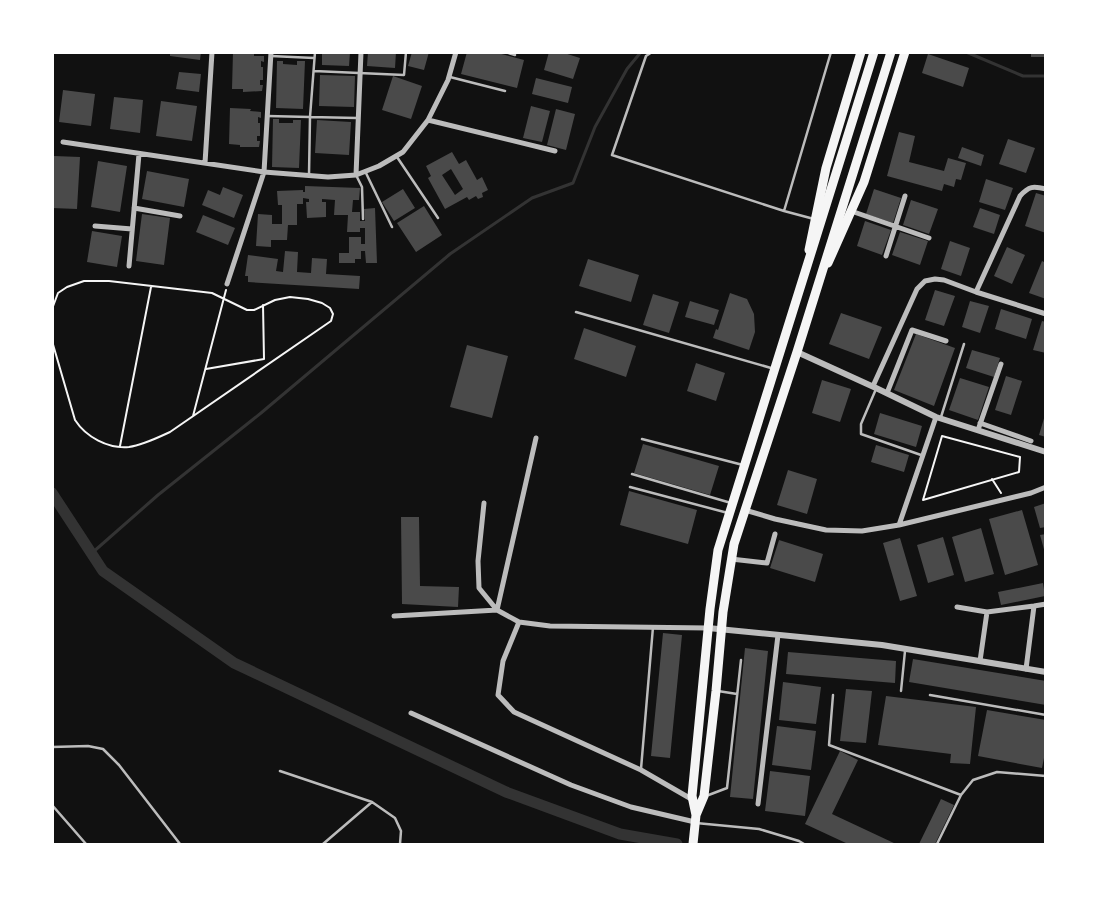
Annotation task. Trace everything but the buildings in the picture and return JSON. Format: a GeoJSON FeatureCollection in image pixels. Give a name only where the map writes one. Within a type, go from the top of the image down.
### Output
{"type":"FeatureCollection","features":[{"type":"Feature","properties":{"kind":"main road"},"geometry":{"type":"LineString","coordinates":[[802,285],[826,168],[860,52]]}},
{"type":"Feature","properties":{"kind":"main road"},"geometry":{"type":"LineString","coordinates":[[696,819],[692,796],[708,628],[718,550],[874,52]]}},
{"type":"Feature","properties":{"kind":"main road"},"geometry":{"type":"LineString","coordinates":[[693,844],[696,819],[704,796],[722,629],[734,544],[797,352],[891,52]]}},
{"type":"Feature","properties":{"kind":"main road"},"geometry":{"type":"LineString","coordinates":[[817,289],[864,182],[905,52]]}},
{"type":"Feature","properties":{"kind":"main road"},"geometry":{"type":"LineString","coordinates":[[718,550],[731,556]]}},
{"type":"Feature","properties":{"kind":"street"},"geometry":{"type":"LineString","coordinates":[[205,163],[212,52]]}},
{"type":"Feature","properties":{"kind":"street"},"geometry":{"type":"LineString","coordinates":[[356,175],[361,52]]}},
{"type":"Feature","properties":{"kind":"street"},"geometry":{"type":"LineString","coordinates":[[63,142],[264,172],[328,177],[356,175],[379,166],[403,152],[428,120],[449,76],[456,52]]}},
{"type":"Feature","properties":{"kind":"street"},"geometry":{"type":"LineString","coordinates":[[227,284],[264,172],[271,54]]}},
{"type":"Feature","properties":{"kind":"street"},"geometry":{"type":"LineString","coordinates":[[428,120],[554,151]]}},
{"type":"Feature","properties":{"kind":"street"},"geometry":{"type":"LineString","coordinates":[[129,266],[140,154]]}},
{"type":"Feature","properties":{"kind":"street"},"geometry":{"type":"LineString","coordinates":[[976,292],[1020,196],[1027,189],[1035,186],[1046,189]]}},
{"type":"Feature","properties":{"kind":"street"},"geometry":{"type":"LineString","coordinates":[[886,256],[905,196]]}},
{"type":"Feature","properties":{"kind":"street"},"geometry":{"type":"LineString","coordinates":[[134,208],[180,216]]}},
{"type":"Feature","properties":{"kind":"street"},"geometry":{"type":"LineString","coordinates":[[851,212],[929,238]]}},
{"type":"Feature","properties":{"kind":"street"},"geometry":{"type":"LineString","coordinates":[[95,226],[132,229]]}},
{"type":"Feature","properties":{"kind":"street"},"geometry":{"type":"LineString","coordinates":[[875,387],[917,289],[925,282],[935,278],[944,280],[1046,314]]}},
{"type":"Feature","properties":{"kind":"street"},"geometry":{"type":"LineString","coordinates":[[886,393],[912,330],[946,341]]}},
{"type":"Feature","properties":{"kind":"street"},"geometry":{"type":"LineString","coordinates":[[797,352],[938,418],[1046,452]]}},
{"type":"Feature","properties":{"kind":"street"},"geometry":{"type":"LineString","coordinates":[[978,430],[1001,364]]}},
{"type":"Feature","properties":{"kind":"street"},"geometry":{"type":"LineString","coordinates":[[899,525],[938,418]]}},
{"type":"Feature","properties":{"kind":"street"},"geometry":{"type":"LineString","coordinates":[[980,423],[1031,441]]}},
{"type":"Feature","properties":{"kind":"street"},"geometry":{"type":"LineString","coordinates":[[497,610],[536,438]]}},
{"type":"Feature","properties":{"kind":"street"},"geometry":{"type":"LineString","coordinates":[[745,510],[775,519],[826,530],[862,531],[899,525],[1031,493],[1046,487]]}},
{"type":"Feature","properties":{"kind":"street"},"geometry":{"type":"LineString","coordinates":[[484,503],[478,561],[479,588],[497,610],[519,622],[550,626],[722,629],[882,645],[1046,672]]}},
{"type":"Feature","properties":{"kind":"street"},"geometry":{"type":"LineString","coordinates":[[731,556],[767,563],[775,534]]}},
{"type":"Feature","properties":{"kind":"street"},"geometry":{"type":"LineString","coordinates":[[957,608],[987,612],[1046,604]]}},
{"type":"Feature","properties":{"kind":"street"},"geometry":{"type":"LineString","coordinates":[[1026,669],[1034,606]]}},
{"type":"Feature","properties":{"kind":"street"},"geometry":{"type":"LineString","coordinates":[[394,616],[497,610]]}},
{"type":"Feature","properties":{"kind":"street"},"geometry":{"type":"LineString","coordinates":[[980,661],[987,612]]}},
{"type":"Feature","properties":{"kind":"street"},"geometry":{"type":"LineString","coordinates":[[519,622],[503,661],[498,695],[514,712],[640,770],[693,801]]}},
{"type":"Feature","properties":{"kind":"street"},"geometry":{"type":"LineString","coordinates":[[758,804],[778,635]]}},
{"type":"Feature","properties":{"kind":"street"},"geometry":{"type":"LineString","coordinates":[[411,713],[571,785],[630,807],[696,819]]}},
{"type":"Feature","properties":{"kind":"lane"},"geometry":{"type":"LineString","coordinates":[[309,176],[310,118],[315,52]]}},
{"type":"Feature","properties":{"kind":"lane"},"geometry":{"type":"LineString","coordinates":[[314,71],[404,75],[406,52]]}},
{"type":"Feature","properties":{"kind":"lane"},"geometry":{"type":"LineString","coordinates":[[505,52],[515,55]]}},
{"type":"Feature","properties":{"kind":"lane"},"geometry":{"type":"LineString","coordinates":[[652,52],[646,56],[612,156],[784,211],[815,219]]}},
{"type":"Feature","properties":{"kind":"lane"},"geometry":{"type":"LineString","coordinates":[[784,211],[831,52]]}},
{"type":"Feature","properties":{"kind":"lane"},"geometry":{"type":"LineString","coordinates":[[271,54],[314,58]]}},
{"type":"Feature","properties":{"kind":"lane"},"geometry":{"type":"LineString","coordinates":[[449,76],[505,91]]}},
{"type":"Feature","properties":{"kind":"lane"},"geometry":{"type":"LineString","coordinates":[[267,116],[358,118]]}},
{"type":"Feature","properties":{"kind":"lane"},"geometry":{"type":"LineString","coordinates":[[396,156],[438,218]]}},
{"type":"Feature","properties":{"kind":"lane"},"geometry":{"type":"LineString","coordinates":[[365,171],[392,227]]}},
{"type":"Feature","properties":{"kind":"lane"},"geometry":{"type":"LineString","coordinates":[[356,175],[362,187],[363,219]]}},
{"type":"Feature","properties":{"kind":"lane"},"geometry":{"type":"LineString","coordinates":[[576,312],[775,369]]}},
{"type":"Feature","properties":{"kind":"lane"},"geometry":{"type":"LineString","coordinates":[[938,418],[964,344]]}},
{"type":"Feature","properties":{"kind":"lane"},"geometry":{"type":"LineString","coordinates":[[875,387],[862,424],[861,434],[923,456]]}},
{"type":"Feature","properties":{"kind":"lane"},"geometry":{"type":"LineString","coordinates":[[642,439],[744,466]]}},
{"type":"Feature","properties":{"kind":"lane"},"geometry":{"type":"LineString","coordinates":[[632,474],[732,503]]}},
{"type":"Feature","properties":{"kind":"lane"},"geometry":{"type":"LineString","coordinates":[[630,487],[729,513]]}},
{"type":"Feature","properties":{"kind":"lane"},"geometry":{"type":"LineString","coordinates":[[640,770],[653,627]]}},
{"type":"Feature","properties":{"kind":"lane"},"geometry":{"type":"LineString","coordinates":[[901,691],[905,649]]}},
{"type":"Feature","properties":{"kind":"lane"},"geometry":{"type":"LineString","coordinates":[[704,796],[727,788],[741,660]]}},
{"type":"Feature","properties":{"kind":"lane"},"geometry":{"type":"LineString","coordinates":[[716,691],[738,694]]}},
{"type":"Feature","properties":{"kind":"lane"},"geometry":{"type":"LineString","coordinates":[[833,695],[829,745],[961,795]]}},
{"type":"Feature","properties":{"kind":"lane"},"geometry":{"type":"LineString","coordinates":[[930,695],[1046,714]]}},
{"type":"Feature","properties":{"kind":"lane"},"geometry":{"type":"LineString","coordinates":[[52,747],[88,746],[103,749],[119,765],[180,844]]}},
{"type":"Feature","properties":{"kind":"lane"},"geometry":{"type":"LineString","coordinates":[[280,771],[372,802],[395,818],[401,831],[400,844]]}},
{"type":"Feature","properties":{"kind":"lane"},"geometry":{"type":"LineString","coordinates":[[937,844],[961,795],[974,780],[997,772],[1046,776]]}},
{"type":"Feature","properties":{"kind":"lane"},"geometry":{"type":"LineString","coordinates":[[323,844],[372,802]]}},
{"type":"Feature","properties":{"kind":"lane"},"geometry":{"type":"LineString","coordinates":[[52,805],[86,844]]}},
{"type":"Feature","properties":{"kind":"lane"},"geometry":{"type":"LineString","coordinates":[[696,819],[759,829],[800,841],[804,844]]}},
{"type":"Feature","properties":{"kind":"path"},"geometry":{"type":"LineString","coordinates":[[52,309],[58,293],[67,287],[84,281],[109,281],[212,293],[247,310],[254,310],[274,300],[290,297],[308,299],[330,308],[333,314],[331,322],[170,432],[129,447],[112,446],[90,436],[80,428],[75,420],[52,341]]}},
{"type":"Feature","properties":{"kind":"path"},"geometry":{"type":"LineString","coordinates":[[120,446],[151,286]]}},
{"type":"Feature","properties":{"kind":"path"},"geometry":{"type":"LineString","coordinates":[[193,416],[224,298]]}},
{"type":"Feature","properties":{"kind":"path"},"geometry":{"type":"LineString","coordinates":[[206,369],[264,359],[263,305]]}},
{"type":"Feature","properties":{"kind":"path"},"geometry":{"type":"LineString","coordinates":[[942,436],[1020,457],[1019,472],[992,479],[923,500],[942,436]]}},
{"type":"Feature","properties":{"kind":"path"},"geometry":{"type":"LineString","coordinates":[[992,479],[1005,499]]}},
{"type":"Feature","properties":{"kind":"waterway"},"geometry":{"type":"LineString","coordinates":[[92,553],[158,495],[261,413],[450,254],[532,198],[573,183],[595,127],[627,69],[641,52]]}},
{"type":"Feature","properties":{"kind":"waterway"},"geometry":{"type":"LineString","coordinates":[[966,52],[1023,76],[1046,76]]}},
{"type":"Feature","properties":{"kind":"waterway"},"geometry":{"type":"LineString","coordinates":[[52,493],[103,571],[234,663],[506,792],[620,834],[677,844]]}}]}
